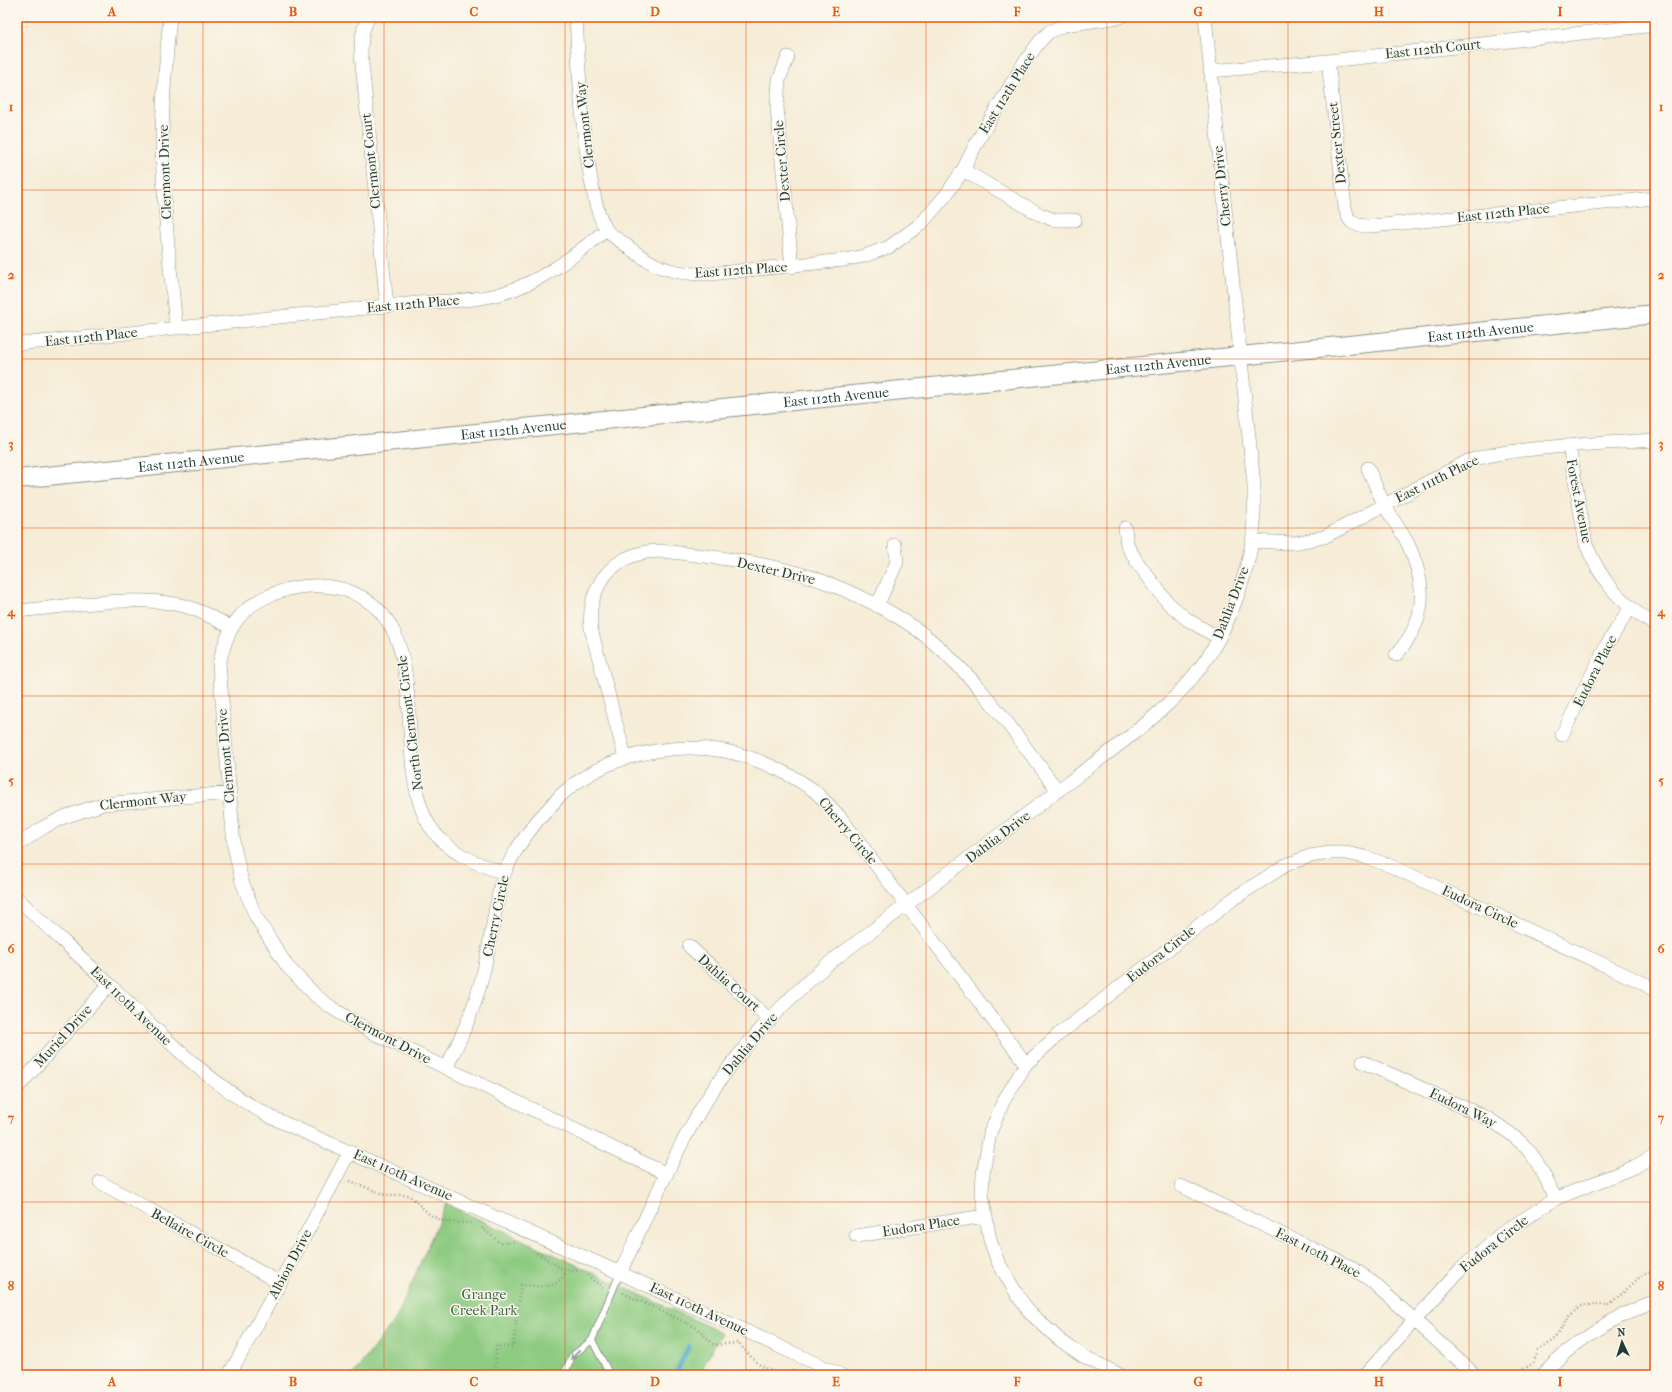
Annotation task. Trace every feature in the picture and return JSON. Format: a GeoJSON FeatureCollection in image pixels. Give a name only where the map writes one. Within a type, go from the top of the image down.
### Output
{"type":"FeatureCollection","features":[{"type":"Feature","properties":{"kind":"street","name":"Clermont Drive"},"geometry":{"type":"LineString","coordinates":[[170,17],[163,105],[162,142],[167,234],[176,327]]}},
{"type":"Feature","properties":{"kind":"street","name":"Clermont Court"},"geometry":{"type":"LineString","coordinates":[[369,17],[366,22],[361,43],[361,54],[387,306]]}},
{"type":"Feature","properties":{"kind":"street","name":"Clermont Way"},"geometry":{"type":"LineString","coordinates":[[576,17],[586,153],[596,205],[606,230]]}},
{"type":"Feature","properties":{"kind":"street","name":"East 112th Place"},"geometry":{"type":"LineString","coordinates":[[17,344],[387,306],[467,300],[496,295],[524,285],[551,271],[579,252],[606,230],[651,263],[668,270],[691,274],[710,274],[792,267],[864,256],[889,246],[920,224],[946,195],[963,170],[978,140],[1020,70],[1040,41],[1049,32],[1064,26],[1120,17]]}},
{"type":"Feature","properties":{"kind":"street","name":"Cherry Drive"},"geometry":{"type":"LineString","coordinates":[[1205,17],[1240,356]]}},
{"type":"Feature","properties":{"kind":"street","name":"East 112th Court"},"geometry":{"type":"LineString","coordinates":[[1210,71],[1328,61],[1655,25]]}},
{"type":"Feature","properties":{"kind":"street","name":"Dexter Circle"},"geometry":{"type":"LineString","coordinates":[[788,56],[779,80],[777,107],[792,267]]}},
{"type":"Feature","properties":{"kind":"street","name":"Dexter Street"},"geometry":{"type":"LineString","coordinates":[[1328,61],[1346,215],[1352,223]]}},
{"type":"Feature","properties":{"kind":"street"},"geometry":{"type":"LineString","coordinates":[[963,170],[1039,214],[1054,220],[1075,220]]}},
{"type":"Feature","properties":{"kind":"street","name":"East 112th Place"},"geometry":{"type":"LineString","coordinates":[[1352,223],[1359,226],[1372,226],[1655,198]]}},
{"type":"Feature","properties":{"kind":"street","name":"East 112th Avenue"},"geometry":{"type":"LineString","coordinates":[[17,479],[1018,380],[1655,314]]}},
{"type":"Feature","properties":{"kind":"street","name":"Dahlia Drive"},"geometry":{"type":"LineString","coordinates":[[620,1273],[684,1138],[716,1085],[754,1036],[802,986],[828,964],[907,906],[1133,733],[1179,694],[1196,673],[1219,638],[1227,622],[1246,567],[1252,541],[1254,485],[1240,356]]}},
{"type":"Feature","properties":{"kind":"street","name":"East 111th Place"},"geometry":{"type":"LineString","coordinates":[[1252,541],[1294,543],[1324,537],[1468,461],[1486,455],[1506,451],[1655,440]]}},
{"type":"Feature","properties":{"kind":"street","name":"Forest Avenue"},"geometry":{"type":"LineString","coordinates":[[1569,446],[1586,544],[1601,576],[1610,588],[1630,608],[1655,625]]}},
{"type":"Feature","properties":{"kind":"street"},"geometry":{"type":"LineString","coordinates":[[1368,468],[1385,505],[1408,544],[1420,576],[1422,588],[1421,609],[1417,621],[1403,648],[1396,655]]}},
{"type":"Feature","properties":{"kind":"street"},"geometry":{"type":"LineString","coordinates":[[1125,528],[1127,545],[1136,562],[1168,603],[1188,620],[1219,638]]}},
{"type":"Feature","properties":{"kind":"street"},"geometry":{"type":"LineString","coordinates":[[877,606],[897,562],[895,545]]}},
{"type":"Feature","properties":{"kind":"street","name":"Dexter Drive"},"geometry":{"type":"LineString","coordinates":[[625,757],[606,691],[591,629],[591,605],[598,585],[614,567],[627,558],[639,554],[663,552],[699,555],[776,568],[830,584],[877,606],[914,628],[928,638],[976,685],[1058,791]]}},
{"type":"Feature","properties":{"kind":"street","name":"North Clermont Circle"},"geometry":{"type":"LineString","coordinates":[[231,627],[242,614],[259,600],[280,591],[301,586],[336,587],[350,591],[382,613],[401,649],[406,679],[415,782],[419,800],[430,826],[442,840],[456,852],[479,865],[504,873]]}},
{"type":"Feature","properties":{"kind":"street"},"geometry":{"type":"LineString","coordinates":[[17,611],[102,603],[159,602],[176,604],[193,609],[231,627]]}},
{"type":"Feature","properties":{"kind":"street","name":"Eudora Place"},"geometry":{"type":"LineString","coordinates":[[1562,735],[1606,646],[1630,608]]}},
{"type":"Feature","properties":{"kind":"street","name":"Clermont Drive"},"geometry":{"type":"LineString","coordinates":[[231,627],[223,645],[219,664],[234,846],[242,882],[256,917],[287,966],[316,996],[332,1008],[371,1032],[667,1174]]}},
{"type":"Feature","properties":{"kind":"street","name":"Cherry Circle"},"geometry":{"type":"LineString","coordinates":[[446,1068],[465,1032],[474,1006],[483,974],[504,873],[523,839],[561,794],[588,775],[625,757],[665,750],[713,749],[755,760],[782,772],[811,789],[840,817],[1026,1064]]}},
{"type":"Feature","properties":{"kind":"street","name":"Clermont Way"},"geometry":{"type":"LineString","coordinates":[[17,845],[44,827],[64,817],[103,804],[230,792]]}},
{"type":"Feature","properties":{"kind":"street","name":"Eudora Circle"},"geometry":{"type":"LineString","coordinates":[[1120,1375],[1083,1356],[1066,1345],[1030,1312],[1018,1296],[998,1262],[990,1240],[982,1193],[983,1174],[990,1133],[1003,1102],[1026,1064],[1059,1034],[1234,899],[1286,865],[1310,856],[1330,853],[1346,853],[1366,857],[1391,866],[1643,983],[1655,991]]}},
{"type":"Feature","properties":{"kind":"street","name":"East 110th Avenue"},"geometry":{"type":"LineString","coordinates":[[17,898],[174,1047],[230,1093],[273,1118],[350,1151],[620,1273],[841,1375]]}},
{"type":"Feature","properties":{"kind":"street","name":"Dahlia Court"},"geometry":{"type":"LineString","coordinates":[[689,946],[770,1020]]}},
{"type":"Feature","properties":{"kind":"street","name":"Muriel Drive"},"geometry":{"type":"LineString","coordinates":[[17,1088],[110,985]]}},
{"type":"Feature","properties":{"kind":"street","name":"Eudora Way"},"geometry":{"type":"LineString","coordinates":[[1363,1062],[1487,1118],[1504,1128],[1524,1143],[1539,1163],[1555,1199]]}},
{"type":"Feature","properties":{"kind":"street","name":"Albion Drive"},"geometry":{"type":"LineString","coordinates":[[229,1375],[350,1151]]}},
{"type":"Feature","properties":{"kind":"street","name":"Eudora Circle"},"geometry":{"type":"LineString","coordinates":[[1364,1375],[1460,1270],[1501,1234],[1555,1199],[1634,1167],[1655,1155]]}},
{"type":"Feature","properties":{"kind":"street","name":"Bellaire Circle"},"geometry":{"type":"LineString","coordinates":[[100,1182],[280,1283]]}},
{"type":"Feature","properties":{"kind":"street","name":"East 110th Place"},"geometry":{"type":"LineString","coordinates":[[1181,1186],[1348,1265],[1369,1279],[1475,1375]]}},
{"type":"Feature","properties":{"kind":"street","name":"Eudora Place"},"geometry":{"type":"LineString","coordinates":[[856,1236],[985,1216]]}},
{"type":"Feature","properties":{"kind":"street"},"geometry":{"type":"LineString","coordinates":[[1542,1375],[1565,1353],[1594,1333],[1641,1306],[1655,1301]]}},
{"type":"Feature","properties":{"kind":"lane"},"geometry":{"type":"LineString","coordinates":[[564,1375],[572,1356],[592,1340],[620,1273]]}},
{"type":"Feature","properties":{"kind":"lane"},"geometry":{"type":"LineString","coordinates":[[592,1340],[610,1375]]}},
{"type":"Feature","properties":{"kind":"path"},"geometry":{"type":"LineString","coordinates":[[337,1175],[385,1195],[409,1195],[430,1215],[445,1222],[475,1223]]}},
{"type":"Feature","properties":{"kind":"path"},"geometry":{"type":"LineString","coordinates":[[480,1227],[500,1243],[518,1242]]}},
{"type":"Feature","properties":{"kind":"path"},"geometry":{"type":"LineString","coordinates":[[530,1249],[566,1271],[582,1271],[601,1288],[614,1288],[697,1328],[714,1345],[738,1343],[758,1364],[778,1374],[797,1370]]}},
{"type":"Feature","properties":{"kind":"path"},"geometry":{"type":"LineString","coordinates":[[495,1375],[496,1346],[513,1347],[521,1285],[550,1286],[563,1278],[566,1271]]}},
{"type":"Feature","properties":{"kind":"path"},"geometry":{"type":"LineString","coordinates":[[1504,1375],[1524,1369],[1533,1363],[1538,1351],[1556,1338],[1568,1317],[1583,1305],[1610,1305],[1642,1275],[1655,1271]]}},
{"type":"Feature","properties":{"kind":"shaded area"},"geometry":{"type":"Polygon","coordinates":[[[1551,17],[1636,17],[1553,23],[1551,17]]]}},
{"type":"Feature","properties":{"kind":"green space","name":"Grange Creek Park"},"geometry":{"type":"Polygon","coordinates":[[[446,1204],[722,1333],[699,1375],[353,1375],[397,1317],[446,1204]]]}},
{"type":"Feature","properties":{"kind":"waterway"},"geometry":{"type":"LineString","coordinates":[[675,1375],[689,1346]]}}]}
